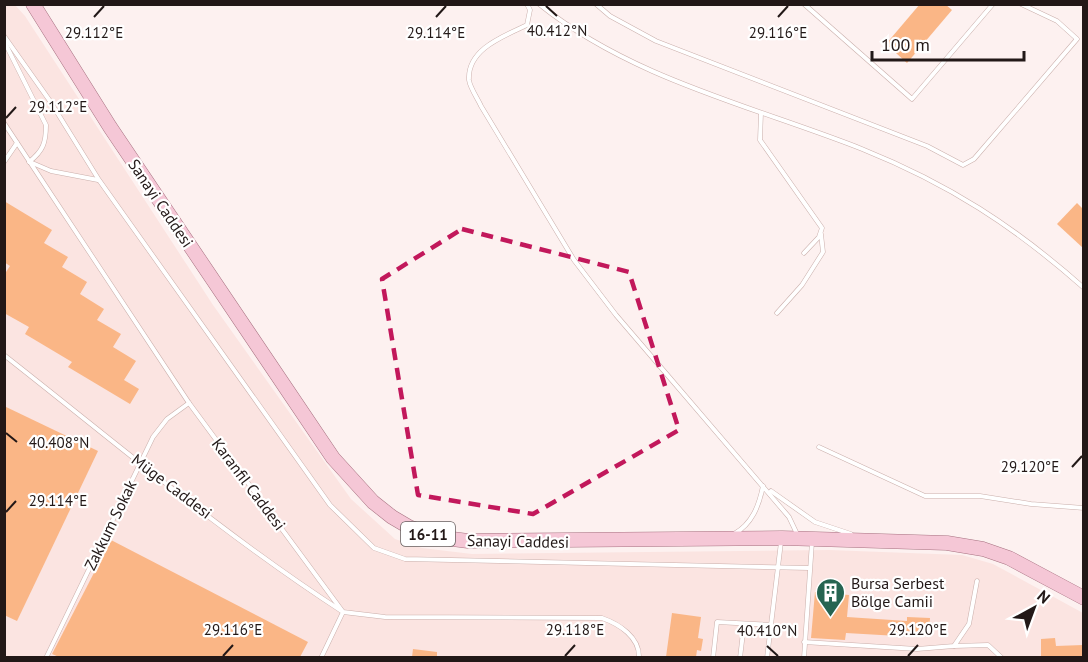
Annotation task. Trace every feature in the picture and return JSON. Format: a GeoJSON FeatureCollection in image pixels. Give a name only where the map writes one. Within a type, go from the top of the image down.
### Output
{"type":"FeatureCollection","features":[{"type":"Feature","properties":{"kind":"main road","name":"Sanayi Caddesi"},"geometry":{"type":"LineString","coordinates":[[33,4],[110,127],[315,434],[353,481],[392,517],[409,527],[437,537],[468,541],[782,538],[947,543],[983,549],[1009,558],[1083,598]]}},
{"type":"Feature","properties":{"kind":"lane"},"geometry":{"type":"LineString","coordinates":[[527,4],[530,10],[526,25],[492,41],[475,58],[469,81],[481,106],[574,260],[616,315],[764,486],[806,539],[809,568],[804,657]]}},
{"type":"Feature","properties":{"kind":"lane"},"geometry":{"type":"LineString","coordinates":[[539,4],[567,27],[619,55],[761,113],[862,149],[947,187],[992,214],[1049,257],[1083,288]]}},
{"type":"Feature","properties":{"kind":"lane"},"geometry":{"type":"LineString","coordinates":[[596,4],[610,16],[656,41],[927,146],[963,165],[974,159],[1077,39],[1057,21],[1021,4]]}},
{"type":"Feature","properties":{"kind":"lane"},"geometry":{"type":"LineString","coordinates":[[804,4],[912,99],[993,4]]}},
{"type":"Feature","properties":{"kind":"lane"},"geometry":{"type":"LineString","coordinates":[[4,36],[50,101],[99,180],[330,505],[375,548],[405,560],[809,568]]}},
{"type":"Feature","properties":{"kind":"lane"},"geometry":{"type":"LineString","coordinates":[[4,41],[46,125],[46,140],[40,153],[29,162],[51,171],[99,180]]}},
{"type":"Feature","properties":{"kind":"lane"},"geometry":{"type":"LineString","coordinates":[[761,113],[760,141],[821,230],[823,252],[802,285],[777,313]]}},
{"type":"Feature","properties":{"kind":"lane","name":"Karanfil Caddesi"},"geometry":{"type":"LineString","coordinates":[[4,123],[189,403],[343,612]]}},
{"type":"Feature","properties":{"kind":"lane"},"geometry":{"type":"LineString","coordinates":[[4,162],[17,143]]}},
{"type":"Feature","properties":{"kind":"lane"},"geometry":{"type":"LineString","coordinates":[[804,253],[819,237],[821,230]]}},
{"type":"Feature","properties":{"kind":"lane","name":"Müge Caddesi"},"geometry":{"type":"LineString","coordinates":[[4,355],[140,462],[304,586],[343,612]]}},
{"type":"Feature","properties":{"kind":"lane","name":"Zakkum Sokak"},"geometry":{"type":"LineString","coordinates":[[46,657],[153,437],[167,419],[189,403]]}},
{"type":"Feature","properties":{"kind":"lane"},"geometry":{"type":"LineString","coordinates":[[819,447],[925,496],[980,496],[1030,504],[1083,508]]}},
{"type":"Feature","properties":{"kind":"lane"},"geometry":{"type":"LineString","coordinates":[[724,540],[741,530],[750,520],[759,505],[764,486]]}},
{"type":"Feature","properties":{"kind":"lane"},"geometry":{"type":"LineString","coordinates":[[764,486],[815,522],[869,539]]}},
{"type":"Feature","properties":{"kind":"lane"},"geometry":{"type":"LineString","coordinates":[[768,657],[782,538]]}},
{"type":"Feature","properties":{"kind":"lane"},"geometry":{"type":"LineString","coordinates":[[954,646],[969,624],[977,581]]}},
{"type":"Feature","properties":{"kind":"lane"},"geometry":{"type":"LineString","coordinates":[[321,657],[343,612],[385,618],[602,618],[619,624],[632,637],[639,657]]}},
{"type":"Feature","properties":{"kind":"lane"},"geometry":{"type":"LineString","coordinates":[[713,657],[717,622],[771,625]]}},
{"type":"Feature","properties":{"kind":"lane"},"geometry":{"type":"LineString","coordinates":[[740,657],[744,624]]}},
{"type":"Feature","properties":{"kind":"lane"},"geometry":{"type":"LineString","coordinates":[[804,642],[917,649],[988,645],[1002,657]]}},
{"type":"Feature","properties":{"kind":"highlighted area"},"geometry":{"type":"Polygon","coordinates":[[[462,229],[629,272],[679,430],[533,514],[418,495],[382,279],[462,229]]]}},
{"type":"Feature","properties":{"kind":"shaded area"},"geometry":{"type":"Polygon","coordinates":[[[4,5],[15,5],[25,16],[213,305],[351,499],[395,539],[422,548],[472,554],[829,550],[962,555],[993,564],[1083,613],[1083,657],[5,657],[4,5]]]}},
{"type":"Feature","properties":{"kind":"building"},"geometry":{"type":"Polygon","coordinates":[[[920,4],[945,4],[952,10],[907,63],[886,44],[920,4]]]}},
{"type":"Feature","properties":{"kind":"building"},"geometry":{"type":"Polygon","coordinates":[[[4,201],[52,230],[44,243],[68,257],[62,267],[87,282],[80,294],[104,309],[97,320],[121,334],[113,347],[136,361],[124,380],[139,389],[130,404],[68,367],[72,362],[25,334],[29,327],[4,313],[4,275],[10,266],[4,262],[4,201]]]}},
{"type":"Feature","properties":{"kind":"building"},"geometry":{"type":"Polygon","coordinates":[[[1077,203],[1083,209],[1083,248],[1057,224],[1077,203]]]}},
{"type":"Feature","properties":{"kind":"building"},"geometry":{"type":"Polygon","coordinates":[[[4,406],[98,451],[17,621],[4,615],[4,406]]]}},
{"type":"Feature","properties":{"kind":"building"},"geometry":{"type":"Polygon","coordinates":[[[111,540],[308,642],[300,657],[59,657],[52,654],[111,540]]]}},
{"type":"Feature","properties":{"kind":"building"},"geometry":{"type":"Polygon","coordinates":[[[815,592],[849,595],[847,617],[907,621],[907,617],[930,618],[929,632],[898,631],[898,636],[846,633],[845,640],[811,638],[815,592]]]}},
{"type":"Feature","properties":{"kind":"building"},"geometry":{"type":"Polygon","coordinates":[[[672,613],[701,617],[698,638],[703,639],[701,651],[697,650],[696,657],[666,657],[672,613]]]}},
{"type":"Feature","properties":{"kind":"building"},"geometry":{"type":"Polygon","coordinates":[[[1055,638],[1056,646],[1083,645],[1083,657],[1041,657],[1041,639],[1055,638]]]}},
{"type":"Feature","properties":{"kind":"building"},"geometry":{"type":"Polygon","coordinates":[[[413,649],[437,652],[437,657],[412,657],[413,649]]]}},
{"type":"Feature","properties":{"kind":"place","name":"Bursa Serbest Bölge Camii"},"geometry":{"type":"Point","coordinates":[830,618]}}]}
